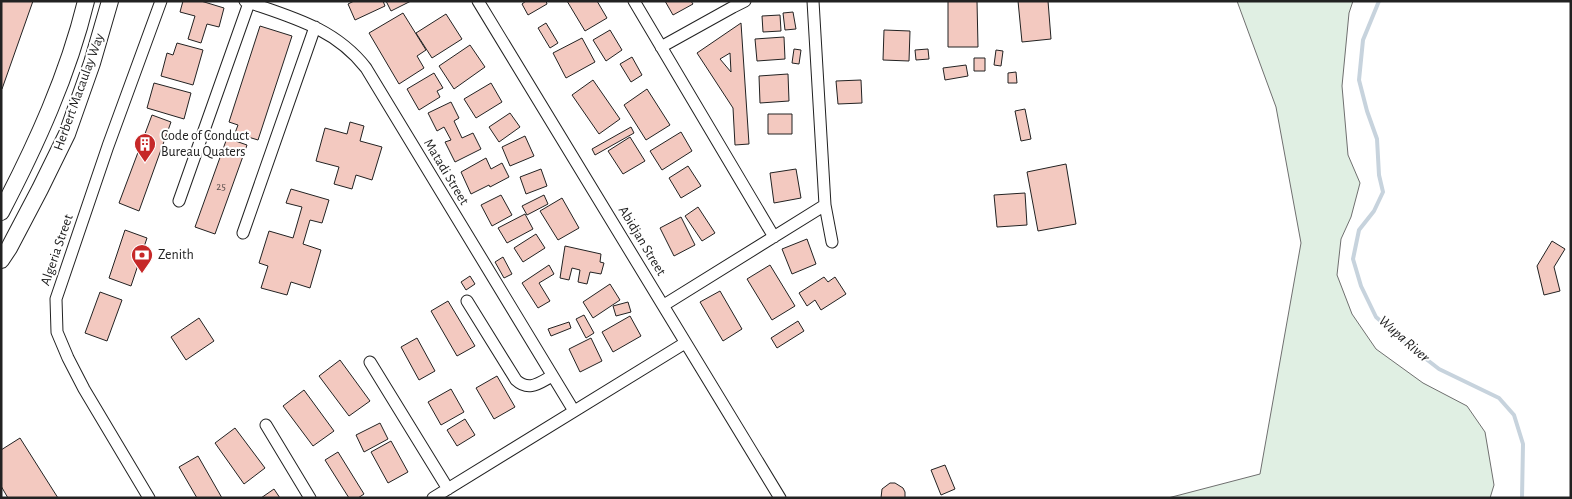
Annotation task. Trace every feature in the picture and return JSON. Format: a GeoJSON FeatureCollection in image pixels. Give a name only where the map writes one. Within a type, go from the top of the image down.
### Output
{"type":"FeatureCollection","features":[{"type":"Feature","properties":{"kind":"main road","name":"Herbert Macaulay Way"},"geometry":{"type":"LineString","coordinates":[[1,212],[43,126],[70,60],[86,1]]}},
{"type":"Feature","properties":{"kind":"main road","name":"Herbert Macaulay Way"},"geometry":{"type":"LineString","coordinates":[[1,260],[40,189],[67,134],[92,63],[110,1]]}},
{"type":"Feature","properties":{"kind":"street","name":"Algeria Street"},"geometry":{"type":"LineString","coordinates":[[149,498],[84,389],[68,358],[57,332],[56,299],[108,146],[161,1]]}},
{"type":"Feature","properties":{"kind":"street","name":"Abidjan Street"},"geometry":{"type":"LineString","coordinates":[[478,1],[780,498]]}},
{"type":"Feature","properties":{"kind":"street"},"geometry":{"type":"LineString","coordinates":[[634,1],[774,236]]}},
{"type":"Feature","properties":{"kind":"street"},"geometry":{"type":"LineString","coordinates":[[661,47],[745,1]]}},
{"type":"Feature","properties":{"kind":"street"},"geometry":{"type":"LineString","coordinates":[[813,1],[825,205],[832,242]]}},
{"type":"Feature","properties":{"kind":"street"},"geometry":{"type":"LineString","coordinates":[[179,201],[247,2]]}},
{"type":"Feature","properties":{"kind":"street","name":"Matadi Street"},"geometry":{"type":"LineString","coordinates":[[247,2],[315,27],[341,42],[355,54],[366,68],[574,411]]}},
{"type":"Feature","properties":{"kind":"street"},"geometry":{"type":"LineString","coordinates":[[243,233],[315,27]]}},
{"type":"Feature","properties":{"kind":"street"},"geometry":{"type":"LineString","coordinates":[[664,305],[825,205]]}},
{"type":"Feature","properties":{"kind":"street"},"geometry":{"type":"LineString","coordinates":[[467,301],[516,380],[521,385],[530,386],[552,376]]}},
{"type":"Feature","properties":{"kind":"street"},"geometry":{"type":"LineString","coordinates":[[432,498],[685,343]]}},
{"type":"Feature","properties":{"kind":"street"},"geometry":{"type":"LineString","coordinates":[[370,362],[448,489]]}},
{"type":"Feature","properties":{"kind":"street"},"geometry":{"type":"LineString","coordinates":[[266,425],[310,498]]}},
{"type":"Feature","properties":{"kind":"green space"},"geometry":{"type":"Polygon","coordinates":[[[1237,1],[1353,1],[1349,13],[1342,86],[1348,155],[1360,183],[1351,217],[1341,239],[1337,275],[1352,314],[1376,349],[1423,383],[1467,406],[1485,432],[1494,485],[1490,498],[1168,498],[1260,474],[1301,243],[1276,107],[1237,1]]]}},
{"type":"Feature","properties":{"kind":"building"},"geometry":{"type":"Polygon","coordinates":[[[1,1],[33,1],[2,89],[1,89],[1,1]]]}},
{"type":"Feature","properties":{"kind":"building"},"geometry":{"type":"Polygon","coordinates":[[[183,1],[201,1],[224,8],[219,27],[207,24],[201,43],[188,39],[195,16],[180,12],[183,1]]]}},
{"type":"Feature","properties":{"kind":"building"},"geometry":{"type":"Polygon","coordinates":[[[354,1],[383,1],[385,6],[355,20],[348,4],[354,1]]]}},
{"type":"Feature","properties":{"kind":"building"},"geometry":{"type":"Polygon","coordinates":[[[386,1],[411,1],[391,11],[386,1]]]}},
{"type":"Feature","properties":{"kind":"building"},"geometry":{"type":"Polygon","coordinates":[[[526,1],[546,1],[547,4],[528,15],[522,4],[526,1]]]}},
{"type":"Feature","properties":{"kind":"building"},"geometry":{"type":"Polygon","coordinates":[[[567,1],[597,1],[607,18],[585,31],[567,1]]]}},
{"type":"Feature","properties":{"kind":"building"},"geometry":{"type":"Polygon","coordinates":[[[665,1],[691,1],[693,4],[673,15],[665,1]]]}},
{"type":"Feature","properties":{"kind":"building"},"geometry":{"type":"Polygon","coordinates":[[[948,1],[977,1],[978,47],[948,47],[948,1]]]}},
{"type":"Feature","properties":{"kind":"building"},"geometry":{"type":"Polygon","coordinates":[[[1018,1],[1048,1],[1051,39],[1022,42],[1018,1]]]}},
{"type":"Feature","properties":{"kind":"building"},"geometry":{"type":"Polygon","coordinates":[[[793,12],[796,29],[785,30],[783,13],[793,12]]]}},
{"type":"Feature","properties":{"kind":"building"},"geometry":{"type":"Polygon","coordinates":[[[403,13],[426,50],[417,56],[424,68],[399,84],[369,33],[403,13]]]}},
{"type":"Feature","properties":{"kind":"building"},"geometry":{"type":"Polygon","coordinates":[[[446,14],[462,39],[432,58],[416,33],[446,14]]]}},
{"type":"Feature","properties":{"kind":"building"},"geometry":{"type":"Polygon","coordinates":[[[780,15],[781,31],[763,32],[762,16],[780,15]]]}},
{"type":"Feature","properties":{"kind":"building"},"geometry":{"type":"Polygon","coordinates":[[[546,23],[558,43],[550,48],[538,28],[546,23]]]}},
{"type":"Feature","properties":{"kind":"building"},"geometry":{"type":"Polygon","coordinates":[[[741,23],[749,144],[735,145],[733,108],[697,53],[741,23]],[[730,53],[720,59],[731,72],[730,53]]]}},
{"type":"Feature","properties":{"kind":"building"},"geometry":{"type":"Polygon","coordinates":[[[260,26],[292,36],[258,140],[235,133],[238,125],[229,122],[260,26]]]}},
{"type":"Feature","properties":{"kind":"building"},"geometry":{"type":"Polygon","coordinates":[[[610,30],[622,50],[606,61],[593,40],[610,30]]]}},
{"type":"Feature","properties":{"kind":"building"},"geometry":{"type":"Polygon","coordinates":[[[884,30],[910,31],[909,61],[883,60],[884,30]]]}},
{"type":"Feature","properties":{"kind":"building"},"geometry":{"type":"Polygon","coordinates":[[[784,37],[785,59],[757,61],[755,39],[784,37]]]}},
{"type":"Feature","properties":{"kind":"building"},"geometry":{"type":"Polygon","coordinates":[[[582,38],[595,62],[566,78],[553,53],[582,38]]]}},
{"type":"Feature","properties":{"kind":"building"},"geometry":{"type":"Polygon","coordinates":[[[177,43],[203,50],[193,85],[161,76],[167,53],[173,55],[177,43]]]}},
{"type":"Feature","properties":{"kind":"building"},"geometry":{"type":"Polygon","coordinates":[[[470,45],[485,67],[454,89],[439,66],[470,45]]]}},
{"type":"Feature","properties":{"kind":"building"},"geometry":{"type":"Polygon","coordinates":[[[794,49],[801,50],[799,64],[792,63],[794,49]]]}},
{"type":"Feature","properties":{"kind":"building"},"geometry":{"type":"Polygon","coordinates":[[[928,49],[929,59],[916,60],[915,50],[928,49]]]}},
{"type":"Feature","properties":{"kind":"building"},"geometry":{"type":"Polygon","coordinates":[[[996,50],[1003,51],[1001,66],[994,65],[996,50]]]}},
{"type":"Feature","properties":{"kind":"building"},"geometry":{"type":"Polygon","coordinates":[[[632,57],[642,75],[631,82],[620,64],[632,57]]]}},
{"type":"Feature","properties":{"kind":"building"},"geometry":{"type":"Polygon","coordinates":[[[974,58],[985,58],[985,71],[974,71],[974,58]]]}},
{"type":"Feature","properties":{"kind":"building"},"geometry":{"type":"Polygon","coordinates":[[[966,65],[968,76],[945,80],[943,68],[966,65]]]}},
{"type":"Feature","properties":{"kind":"building"},"geometry":{"type":"Polygon","coordinates":[[[1016,72],[1017,83],[1008,83],[1008,73],[1016,72]]]}},
{"type":"Feature","properties":{"kind":"building"},"geometry":{"type":"Polygon","coordinates":[[[434,73],[443,88],[437,91],[440,97],[419,110],[407,89],[434,73]]]}},
{"type":"Feature","properties":{"kind":"building"},"geometry":{"type":"Polygon","coordinates":[[[788,74],[789,101],[760,103],[759,76],[788,74]]]}},
{"type":"Feature","properties":{"kind":"building"},"geometry":{"type":"Polygon","coordinates":[[[593,80],[620,119],[599,134],[572,95],[593,80]]]}},
{"type":"Feature","properties":{"kind":"building"},"geometry":{"type":"Polygon","coordinates":[[[861,80],[862,103],[838,104],[836,81],[861,80]]]}},
{"type":"Feature","properties":{"kind":"building"},"geometry":{"type":"Polygon","coordinates":[[[154,83],[191,93],[184,119],[147,108],[154,83]]]}},
{"type":"Feature","properties":{"kind":"building"},"geometry":{"type":"Polygon","coordinates":[[[491,83],[502,102],[476,118],[464,99],[491,83]]]}},
{"type":"Feature","properties":{"kind":"building"},"geometry":{"type":"Polygon","coordinates":[[[647,89],[670,125],[646,140],[624,105],[647,89]]]}},
{"type":"Feature","properties":{"kind":"building"},"geometry":{"type":"Polygon","coordinates":[[[451,102],[459,118],[454,121],[462,138],[473,133],[481,149],[455,162],[445,142],[451,140],[444,127],[437,131],[428,113],[451,102]]]}},
{"type":"Feature","properties":{"kind":"building"},"geometry":{"type":"Polygon","coordinates":[[[1025,109],[1031,139],[1021,141],[1015,111],[1025,109]]]}},
{"type":"Feature","properties":{"kind":"building"},"geometry":{"type":"Polygon","coordinates":[[[510,113],[520,127],[499,142],[489,127],[510,113]]]}},
{"type":"Feature","properties":{"kind":"building"},"geometry":{"type":"Polygon","coordinates":[[[768,114],[792,114],[792,134],[768,134],[768,114]]]}},
{"type":"Feature","properties":{"kind":"building","name":"Code of Conduct Bureau Quaters"},"geometry":{"type":"Polygon","coordinates":[[[152,115],[171,122],[139,211],[119,203],[152,115]]]}},
{"type":"Feature","properties":{"kind":"building"},"geometry":{"type":"Polygon","coordinates":[[[350,122],[364,126],[360,141],[382,147],[372,180],[356,175],[352,189],[334,184],[339,167],[316,161],[325,128],[347,134],[350,122]]]}},
{"type":"Feature","properties":{"kind":"building"},"geometry":{"type":"Polygon","coordinates":[[[631,127],[634,133],[595,155],[592,149],[631,127]]]}},
{"type":"Feature","properties":{"kind":"building"},"geometry":{"type":"Polygon","coordinates":[[[681,132],[692,151],[662,170],[650,151],[681,132]]]}},
{"type":"Feature","properties":{"kind":"building"},"geometry":{"type":"Polygon","coordinates":[[[525,136],[534,156],[510,166],[502,147],[525,136]]]}},
{"type":"Feature","properties":{"kind":"building"},"geometry":{"type":"Polygon","coordinates":[[[630,137],[645,161],[623,174],[608,151],[630,137]]]}},
{"type":"Feature","properties":{"kind":"building","name":"Code of Conduct Bureau Quaters"},"geometry":{"type":"Polygon","coordinates":[[[227,138],[247,145],[215,234],[195,227],[227,138]]]}},
{"type":"Feature","properties":{"kind":"building"},"geometry":{"type":"Polygon","coordinates":[[[486,158],[491,169],[502,163],[509,177],[471,194],[461,172],[486,158]]]}},
{"type":"Feature","properties":{"kind":"building"},"geometry":{"type":"Polygon","coordinates":[[[1066,164],[1076,224],[1038,231],[1027,172],[1066,164]]]}},
{"type":"Feature","properties":{"kind":"building"},"geometry":{"type":"Polygon","coordinates":[[[688,166],[701,186],[681,198],[669,178],[688,166]]]}},
{"type":"Feature","properties":{"kind":"building"},"geometry":{"type":"Polygon","coordinates":[[[541,169],[547,186],[526,194],[520,177],[541,169]]]}},
{"type":"Feature","properties":{"kind":"building"},"geometry":{"type":"Polygon","coordinates":[[[796,169],[801,198],[774,203],[770,173],[796,169]]]}},
{"type":"Feature","properties":{"kind":"building"},"geometry":{"type":"Polygon","coordinates":[[[291,189],[329,200],[322,223],[310,220],[303,244],[321,250],[310,288],[291,282],[287,295],[261,288],[268,266],[259,263],[269,231],[293,238],[302,207],[286,203],[291,189]]]}},
{"type":"Feature","properties":{"kind":"building"},"geometry":{"type":"Polygon","coordinates":[[[1025,193],[1027,225],[997,227],[994,195],[1025,193]]]}},
{"type":"Feature","properties":{"kind":"building"},"geometry":{"type":"Polygon","coordinates":[[[501,195],[512,215],[492,226],[481,205],[501,195]]]}},
{"type":"Feature","properties":{"kind":"building"},"geometry":{"type":"Polygon","coordinates":[[[544,195],[548,204],[527,215],[522,206],[544,195]]]}},
{"type":"Feature","properties":{"kind":"building"},"geometry":{"type":"Polygon","coordinates":[[[562,198],[579,228],[558,240],[540,211],[562,198]]]}},
{"type":"Feature","properties":{"kind":"building"},"geometry":{"type":"Polygon","coordinates":[[[698,207],[715,233],[702,241],[685,216],[698,207]]]}},
{"type":"Feature","properties":{"kind":"building"},"geometry":{"type":"Polygon","coordinates":[[[525,214],[533,229],[507,243],[498,228],[525,214]]]}},
{"type":"Feature","properties":{"kind":"building"},"geometry":{"type":"Polygon","coordinates":[[[681,217],[695,245],[674,256],[660,228],[681,217]]]}},
{"type":"Feature","properties":{"kind":"building"},"geometry":{"type":"Polygon","coordinates":[[[125,230],[147,238],[131,286],[109,278],[125,230]]]}},
{"type":"Feature","properties":{"kind":"building"},"geometry":{"type":"Polygon","coordinates":[[[536,234],[545,248],[523,262],[514,248],[536,234]]]}},
{"type":"Feature","properties":{"kind":"building"},"geometry":{"type":"Polygon","coordinates":[[[807,239],[816,264],[792,274],[782,249],[807,239]]]}},
{"type":"Feature","properties":{"kind":"building"},"geometry":{"type":"Polygon","coordinates":[[[1552,241],[1565,249],[1554,267],[1560,291],[1544,295],[1537,266],[1552,241]]]}},
{"type":"Feature","properties":{"kind":"building"},"geometry":{"type":"Polygon","coordinates":[[[565,246],[601,254],[600,262],[604,263],[601,274],[590,272],[587,284],[578,282],[580,270],[572,268],[569,280],[560,278],[565,246]]]}},
{"type":"Feature","properties":{"kind":"building"},"geometry":{"type":"Polygon","coordinates":[[[503,257],[512,274],[504,278],[495,262],[503,257]]]}},
{"type":"Feature","properties":{"kind":"building"},"geometry":{"type":"Polygon","coordinates":[[[549,265],[554,274],[539,283],[550,301],[538,308],[522,283],[549,265]]]}},
{"type":"Feature","properties":{"kind":"building"},"geometry":{"type":"Polygon","coordinates":[[[770,265],[795,306],[772,320],[747,279],[770,265]]]}},
{"type":"Feature","properties":{"kind":"building"},"geometry":{"type":"Polygon","coordinates":[[[470,276],[475,284],[466,290],[461,282],[470,276]]]}},
{"type":"Feature","properties":{"kind":"building"},"geometry":{"type":"Polygon","coordinates":[[[824,277],[828,282],[835,277],[846,294],[821,310],[815,300],[807,306],[799,293],[824,277]]]}},
{"type":"Feature","properties":{"kind":"building"},"geometry":{"type":"Polygon","coordinates":[[[610,284],[620,300],[593,318],[583,302],[610,284]]]}},
{"type":"Feature","properties":{"kind":"building"},"geometry":{"type":"Polygon","coordinates":[[[720,291],[742,329],[723,341],[700,302],[720,291]]]}},
{"type":"Feature","properties":{"kind":"building"},"geometry":{"type":"Polygon","coordinates":[[[100,292],[122,300],[107,341],[85,333],[100,292]]]}},
{"type":"Feature","properties":{"kind":"building"},"geometry":{"type":"Polygon","coordinates":[[[448,301],[475,346],[457,356],[431,311],[448,301]]]}},
{"type":"Feature","properties":{"kind":"building"},"geometry":{"type":"Polygon","coordinates":[[[628,302],[631,312],[616,316],[613,306],[628,302]]]}},
{"type":"Feature","properties":{"kind":"building"},"geometry":{"type":"Polygon","coordinates":[[[584,315],[594,333],[586,338],[576,319],[584,315]]]}},
{"type":"Feature","properties":{"kind":"building"},"geometry":{"type":"Polygon","coordinates":[[[630,316],[641,336],[613,352],[602,332],[630,316]]]}},
{"type":"Feature","properties":{"kind":"building"},"geometry":{"type":"Polygon","coordinates":[[[199,318],[214,341],[186,360],[171,337],[199,318]]]}},
{"type":"Feature","properties":{"kind":"building"},"geometry":{"type":"Polygon","coordinates":[[[798,321],[804,331],[777,348],[771,338],[798,321]]]}},
{"type":"Feature","properties":{"kind":"building"},"geometry":{"type":"Polygon","coordinates":[[[569,322],[571,328],[551,336],[548,329],[569,322]]]}},
{"type":"Feature","properties":{"kind":"building"},"geometry":{"type":"Polygon","coordinates":[[[417,338],[435,371],[419,380],[401,347],[417,338]]]}},
{"type":"Feature","properties":{"kind":"building"},"geometry":{"type":"Polygon","coordinates":[[[591,338],[602,361],[580,372],[569,349],[591,338]]]}},
{"type":"Feature","properties":{"kind":"building"},"geometry":{"type":"Polygon","coordinates":[[[340,360],[370,401],[349,416],[319,376],[340,360]]]}},
{"type":"Feature","properties":{"kind":"building"},"geometry":{"type":"Polygon","coordinates":[[[497,376],[515,407],[494,419],[476,388],[497,376]]]}},
{"type":"Feature","properties":{"kind":"building"},"geometry":{"type":"Polygon","coordinates":[[[451,389],[464,412],[441,425],[428,402],[451,389]]]}},
{"type":"Feature","properties":{"kind":"building"},"geometry":{"type":"Polygon","coordinates":[[[304,390],[334,431],[313,446],[283,406],[304,390]]]}},
{"type":"Feature","properties":{"kind":"building"},"geometry":{"type":"Polygon","coordinates":[[[465,419],[475,435],[457,446],[447,430],[465,419]]]}},
{"type":"Feature","properties":{"kind":"building"},"geometry":{"type":"Polygon","coordinates":[[[380,423],[388,439],[364,452],[356,435],[380,423]]]}},
{"type":"Feature","properties":{"kind":"building"},"geometry":{"type":"Polygon","coordinates":[[[235,428],[265,468],[244,484],[215,443],[235,428]]]}},
{"type":"Feature","properties":{"kind":"building"},"geometry":{"type":"Polygon","coordinates":[[[20,438],[58,498],[8,498],[1,486],[1,450],[20,438]]]}},
{"type":"Feature","properties":{"kind":"building"},"geometry":{"type":"Polygon","coordinates":[[[391,441],[408,472],[388,483],[371,452],[391,441]]]}},
{"type":"Feature","properties":{"kind":"building"},"geometry":{"type":"Polygon","coordinates":[[[338,452],[364,494],[358,498],[349,498],[325,460],[338,452]]]}},
{"type":"Feature","properties":{"kind":"building"},"geometry":{"type":"Polygon","coordinates":[[[198,456],[222,498],[197,498],[179,467],[198,456]]]}},
{"type":"Feature","properties":{"kind":"building"},"geometry":{"type":"Polygon","coordinates":[[[945,465],[955,489],[941,495],[931,470],[945,465]]]}},
{"type":"Feature","properties":{"kind":"building"},"geometry":{"type":"Polygon","coordinates":[[[890,483],[895,483],[903,488],[905,498],[881,498],[882,489],[890,483]]]}},
{"type":"Feature","properties":{"kind":"building"},"geometry":{"type":"Polygon","coordinates":[[[274,489],[280,498],[261,498],[274,489]]]}},
{"type":"Feature","properties":{"kind":"waterway","name":"Wupa River"},"geometry":{"type":"LineString","coordinates":[[1379,1],[1363,40],[1359,80],[1377,139],[1379,175],[1383,192],[1374,211],[1359,230],[1353,259],[1361,286],[1376,317],[1439,369],[1499,398],[1514,415],[1523,444],[1522,498]]}},
{"type":"Feature","properties":{"kind":"place","name":"Code of Conduct Bureau Quaters"},"geometry":{"type":"Point","coordinates":[145,163]}},
{"type":"Feature","properties":{"kind":"place","name":"Zenith"},"geometry":{"type":"Point","coordinates":[142,274]}}]}
